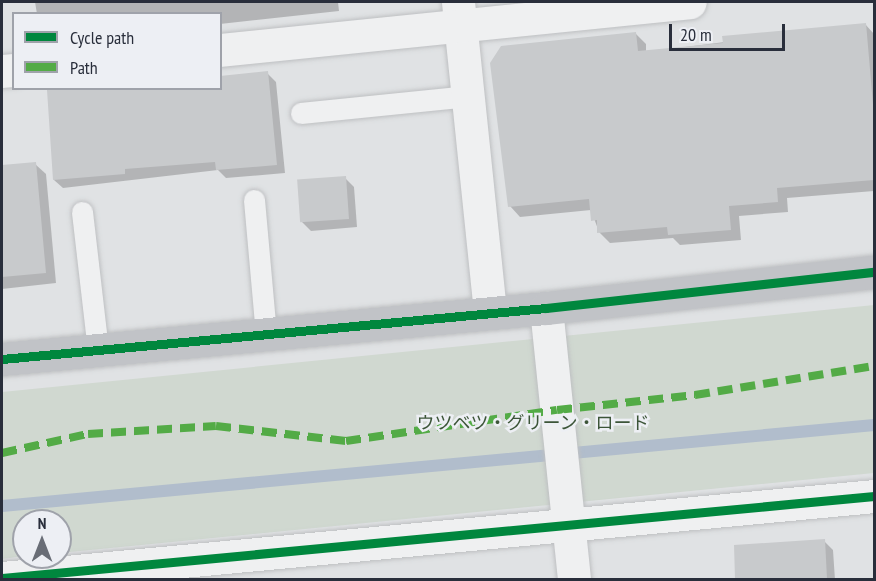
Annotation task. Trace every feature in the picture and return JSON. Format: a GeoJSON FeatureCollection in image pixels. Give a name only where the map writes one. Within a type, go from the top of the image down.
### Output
{"type":"FeatureCollection","features":[{"type":"Feature","properties":{"kind":"street"},"geometry":{"type":"LineString","coordinates":[[222,50],[459,14],[690,2]]}},
{"type":"Feature","properties":{"kind":"street"},"geometry":{"type":"LineString","coordinates":[[459,14],[490,312]]}},
{"type":"Feature","properties":{"kind":"street"},"geometry":{"type":"LineString","coordinates":[[2,359],[546,308],[874,272]]}},
{"type":"Feature","properties":{"kind":"street"},"geometry":{"type":"LineString","coordinates":[[546,308],[574,579]]}},
{"type":"Feature","properties":{"kind":"street"},"geometry":{"type":"LineString","coordinates":[[2,578],[874,496]]}},
{"type":"Feature","properties":{"kind":"lane"},"geometry":{"type":"LineString","coordinates":[[301,113],[468,96]]}},
{"type":"Feature","properties":{"kind":"lane"},"geometry":{"type":"LineString","coordinates":[[254,200],[266,334]]}},
{"type":"Feature","properties":{"kind":"lane"},"geometry":{"type":"LineString","coordinates":[[82,212],[98,350]]}},
{"type":"Feature","properties":{"kind":"green space","name":"ウツベツ・グリーン・ロード"},"geometry":{"type":"Polygon","coordinates":[[[874,305],[874,473],[72,552],[72,509],[12,509],[12,558],[2,559],[2,392],[874,305]]]}},
{"type":"Feature","properties":{"kind":"building"},"geometry":{"type":"Polygon","coordinates":[[[866,23],[874,116],[874,180],[777,188],[778,202],[729,206],[731,230],[668,235],[667,227],[597,233],[597,220],[591,221],[589,199],[508,207],[490,63],[501,46],[636,32],[638,51],[723,43],[722,36],[866,23]]]}},
{"type":"Feature","properties":{"kind":"building"},"geometry":{"type":"Polygon","coordinates":[[[268,71],[277,165],[216,170],[215,162],[125,169],[125,174],[53,180],[47,90],[222,90],[222,76],[268,71]]]}},
{"type":"Feature","properties":{"kind":"building"},"geometry":{"type":"Polygon","coordinates":[[[36,162],[46,273],[2,277],[2,165],[36,162]]]}},
{"type":"Feature","properties":{"kind":"building"},"geometry":{"type":"Polygon","coordinates":[[[346,176],[349,219],[300,222],[297,179],[346,176]]]}},
{"type":"Feature","properties":{"kind":"building"},"geometry":{"type":"Polygon","coordinates":[[[825,539],[827,579],[735,579],[734,545],[825,539]]]}},
{"type":"Feature","properties":{"kind":"waterway"},"geometry":{"type":"LineString","coordinates":[[2,506],[874,425]]}},
{"type":"Feature","properties":{"kind":"marked path"},"geometry":{"type":"LineString","coordinates":[[2,453],[88,434],[216,426],[346,441],[557,410],[695,395],[874,366]]}},
{"type":"Feature","properties":{"kind":"cycle path"},"geometry":{"type":"LineString","coordinates":[[2,359],[546,308],[874,272]]}},
{"type":"Feature","properties":{"kind":"cycle path"},"geometry":{"type":"LineString","coordinates":[[2,578],[874,496]]}}]}
